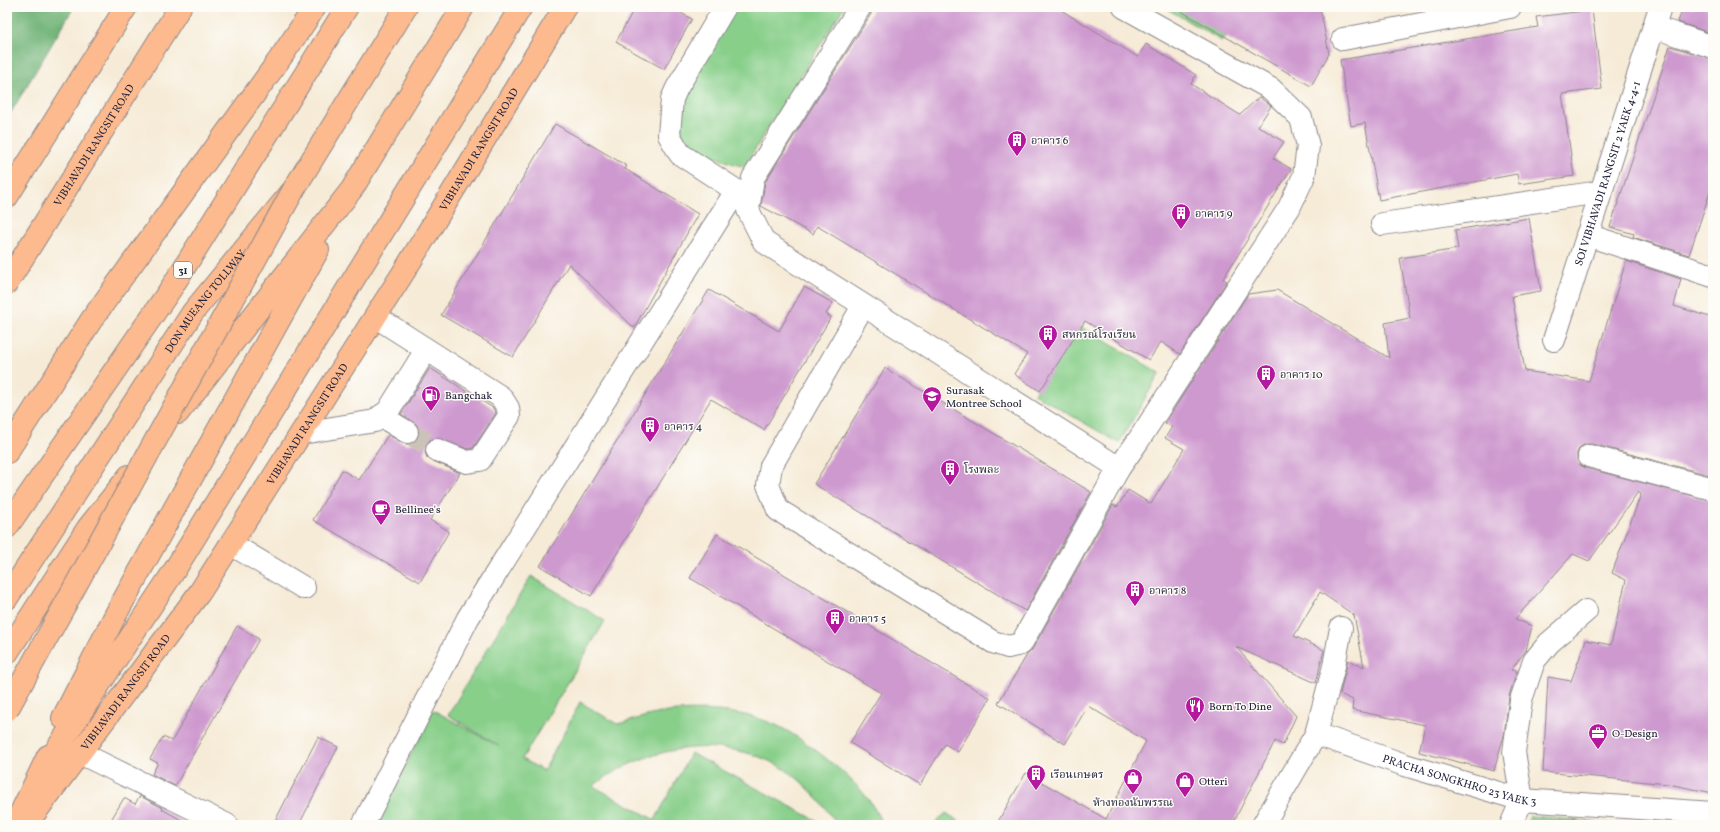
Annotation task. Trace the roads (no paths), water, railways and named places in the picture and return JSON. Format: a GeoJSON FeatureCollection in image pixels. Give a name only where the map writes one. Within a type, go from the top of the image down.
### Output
{"type":"FeatureCollection","features":[{"type":"Feature","properties":{"kind":"main road"},"geometry":{"type":"LineString","coordinates":[[7,197],[126,7]]}},
{"type":"Feature","properties":{"kind":"main road","name":"VIBHAVADI RANGSIT ROAD"},"geometry":{"type":"LineString","coordinates":[[7,283],[180,7]]}},
{"type":"Feature","properties":{"kind":"main road"},"geometry":{"type":"LineString","coordinates":[[7,452],[92,319],[280,60],[314,7]]}},
{"type":"Feature","properties":{"kind":"main road","name":"31"},"geometry":{"type":"LineString","coordinates":[[7,527],[172,287],[347,7]]}},
{"type":"Feature","properties":{"kind":"main road","name":"DON MUEANG TOLLWAY"},"geometry":{"type":"LineString","coordinates":[[7,598],[193,312],[294,189],[406,7]]}},
{"type":"Feature","properties":{"kind":"main road"},"geometry":{"type":"LineString","coordinates":[[15,825],[43,770],[62,721],[88,666],[352,189],[463,7]]}},
{"type":"Feature","properties":{"kind":"main road"},"geometry":{"type":"LineString","coordinates":[[43,770],[174,571],[521,7]]}},
{"type":"Feature","properties":{"kind":"main road","name":"VIBHAVADI RANGSIT ROAD"},"geometry":{"type":"LineString","coordinates":[[26,825],[200,592],[376,317],[566,7]]}},
{"type":"Feature","properties":{"kind":"main road"},"geometry":{"type":"LineString","coordinates":[[7,710],[294,189]]}},
{"type":"Feature","properties":{"kind":"main road"},"geometry":{"type":"LineString","coordinates":[[7,653],[88,528],[352,189]]}},
{"type":"Feature","properties":{"kind":"street"},"geometry":{"type":"LineString","coordinates":[[725,7],[676,88],[672,99],[669,135],[680,154],[743,195],[748,210],[764,242],[1118,468]]}},
{"type":"Feature","properties":{"kind":"street"},"geometry":{"type":"LineString","coordinates":[[363,825],[468,618],[743,195],[860,7]]}},
{"type":"Feature","properties":{"kind":"street"},"geometry":{"type":"LineString","coordinates":[[863,306],[771,466],[768,485],[778,510],[993,642],[1008,647],[1021,644],[1118,468],[1143,434],[1289,208],[1304,176],[1308,146],[1301,118],[1271,89],[1124,7]]}},
{"type":"Feature","properties":{"kind":"street"},"geometry":{"type":"LineString","coordinates":[[1343,38],[1510,7]]}},
{"type":"Feature","properties":{"kind":"street","name":"SOI VIBHAVADI RANGSIT 2 YAEK 4-4-1"},"geometry":{"type":"LineString","coordinates":[[1554,340],[1586,235],[1660,7]]}},
{"type":"Feature","properties":{"kind":"street"},"geometry":{"type":"LineString","coordinates":[[1654,27],[1713,48]]}},
{"type":"Feature","properties":{"kind":"street"},"geometry":{"type":"LineString","coordinates":[[1382,224],[1600,192]]}},
{"type":"Feature","properties":{"kind":"street"},"geometry":{"type":"LineString","coordinates":[[1586,235],[1713,276]]}},
{"type":"Feature","properties":{"kind":"street"},"geometry":{"type":"LineString","coordinates":[[376,317],[501,397],[508,408],[509,416],[480,460],[468,462],[437,450]]}},
{"type":"Feature","properties":{"kind":"street"},"geometry":{"type":"LineString","coordinates":[[302,432],[375,421],[388,411],[426,350]]}},
{"type":"Feature","properties":{"kind":"street"},"geometry":{"type":"LineString","coordinates":[[381,416],[407,432]]}},
{"type":"Feature","properties":{"kind":"street"},"geometry":{"type":"LineString","coordinates":[[1589,456],[1713,489]]}},
{"type":"Feature","properties":{"kind":"street"},"geometry":{"type":"LineString","coordinates":[[231,544],[304,588]]}},
{"type":"Feature","properties":{"kind":"street"},"geometry":{"type":"LineString","coordinates":[[1511,825],[1522,800],[1514,752],[1521,700],[1534,661],[1549,643],[1586,611]]}},
{"type":"Feature","properties":{"kind":"street"},"geometry":{"type":"LineString","coordinates":[[1263,825],[1316,734],[1334,666],[1341,628]]}},
{"type":"Feature","properties":{"kind":"street","name":"PRACHA SONGKHRO 23 YAEK 3"},"geometry":{"type":"LineString","coordinates":[[1316,734],[1405,765],[1522,800],[1713,813]]}},
{"type":"Feature","properties":{"kind":"street"},"geometry":{"type":"LineString","coordinates":[[80,753],[227,825]]}},
{"type":"Feature","properties":{"kind":"tunnel"},"geometry":{"type":"LineString","coordinates":[[407,432],[437,450]]}},
{"type":"Feature","properties":{"kind":"place","name":"อาคาร 6"},"geometry":{"type":"Point","coordinates":[1017,157]}},
{"type":"Feature","properties":{"kind":"place","name":"อาคาร 9"},"geometry":{"type":"Point","coordinates":[1181,230]}},
{"type":"Feature","properties":{"kind":"place","name":"สหกรณ์โรงเรียน"},"geometry":{"type":"Point","coordinates":[1048,351]}},
{"type":"Feature","properties":{"kind":"place","name":"อาคาร 10"},"geometry":{"type":"Point","coordinates":[1266,391]}},
{"type":"Feature","properties":{"kind":"place","name":"Bangchak"},"geometry":{"type":"Point","coordinates":[431,412]}},
{"type":"Feature","properties":{"kind":"place","name":"Surasak Montree School"},"geometry":{"type":"Point","coordinates":[932,413]}},
{"type":"Feature","properties":{"kind":"place","name":"อาคาร 4"},"geometry":{"type":"Point","coordinates":[650,443]}},
{"type":"Feature","properties":{"kind":"place","name":"โรงพละ"},"geometry":{"type":"Point","coordinates":[950,486]}},
{"type":"Feature","properties":{"kind":"place","name":"Bellinee's"},"geometry":{"type":"Point","coordinates":[381,526]}},
{"type":"Feature","properties":{"kind":"place","name":"อาคาร 8"},"geometry":{"type":"Point","coordinates":[1135,607]}},
{"type":"Feature","properties":{"kind":"place","name":"อาคาร 5"},"geometry":{"type":"Point","coordinates":[835,635]}},
{"type":"Feature","properties":{"kind":"place","name":"Born To Dine"},"geometry":{"type":"Point","coordinates":[1195,723]}},
{"type":"Feature","properties":{"kind":"place","name":"O-Design"},"geometry":{"type":"Point","coordinates":[1598,750]}},
{"type":"Feature","properties":{"kind":"place","name":"เรือนเกษตร"},"geometry":{"type":"Point","coordinates":[1036,791]}},
{"type":"Feature","properties":{"kind":"place","name":"ห้างทองนับพรรณ"},"geometry":{"type":"Point","coordinates":[1133,795]}},
{"type":"Feature","properties":{"kind":"place","name":"Otteri"},"geometry":{"type":"Point","coordinates":[1185,798]}}]}
